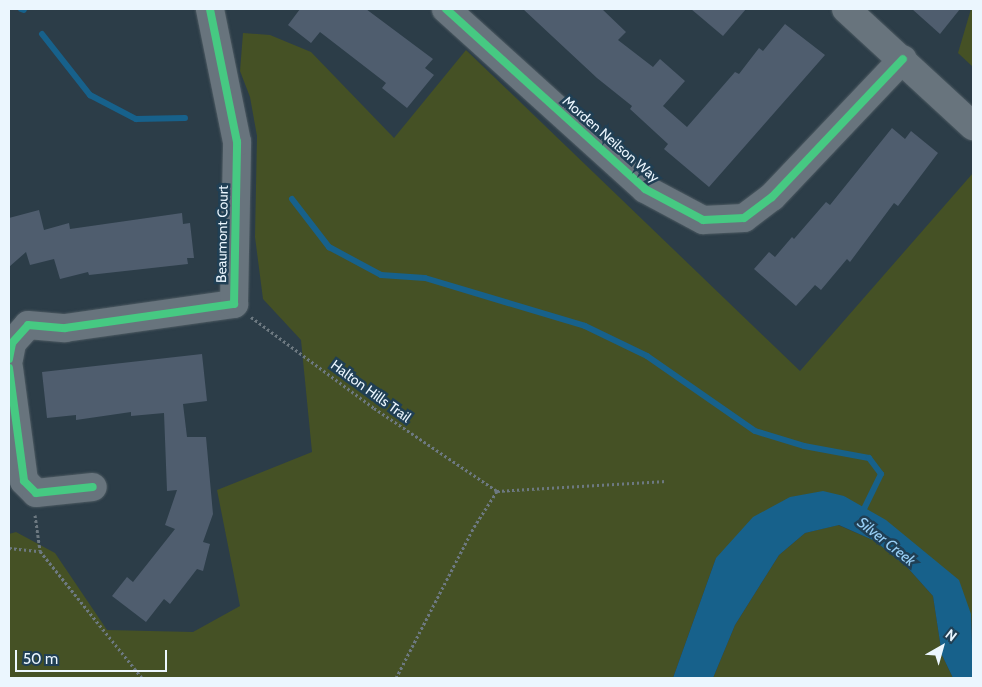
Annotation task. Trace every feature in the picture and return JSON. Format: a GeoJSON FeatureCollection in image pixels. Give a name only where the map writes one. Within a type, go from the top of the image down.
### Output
{"type":"FeatureCollection","features":[{"type":"Feature","properties":{"kind":"street","name":"Beaumont Court"},"geometry":{"type":"LineString","coordinates":[[210,9],[237,142],[234,304]]}},
{"type":"Feature","properties":{"kind":"street","name":"Morden Neilson Way"},"geometry":{"type":"LineString","coordinates":[[446,9],[645,189],[703,220],[744,218],[772,197],[902,59]]}},
{"type":"Feature","properties":{"kind":"street"},"geometry":{"type":"LineString","coordinates":[[846,9],[973,126]]}},
{"type":"Feature","properties":{"kind":"street"},"geometry":{"type":"LineString","coordinates":[[9,359],[12,344],[28,325],[65,328],[234,304]]}},
{"type":"Feature","properties":{"kind":"street"},"geometry":{"type":"LineString","coordinates":[[9,368],[24,481],[36,493],[94,487]]}},
{"type":"Feature","properties":{"kind":"path"},"geometry":{"type":"LineString","coordinates":[[396,678],[474,527],[498,491],[667,481]]}},
{"type":"Feature","properties":{"kind":"path"},"geometry":{"type":"LineString","coordinates":[[36,493],[34,520],[40,551],[142,678]]}},
{"type":"Feature","properties":{"kind":"path"},"geometry":{"type":"LineString","coordinates":[[9,548],[40,551]]}},
{"type":"Feature","properties":{"kind":"green space"},"geometry":{"type":"Polygon","coordinates":[[[971,9],[973,9],[973,67],[958,53],[971,9]]]}},
{"type":"Feature","properties":{"kind":"green space"},"geometry":{"type":"Polygon","coordinates":[[[243,33],[270,35],[311,52],[394,138],[466,50],[800,371],[973,173],[973,664],[971,614],[844,496],[716,558],[673,678],[9,678],[9,534],[16,532],[55,553],[107,630],[193,632],[240,606],[217,490],[312,452],[301,340],[263,299],[255,237],[257,136],[250,97],[240,71],[243,33]]]}},
{"type":"Feature","properties":{"kind":"green space"},"geometry":{"type":"Polygon","coordinates":[[[838,525],[875,541],[907,567],[933,596],[942,655],[953,678],[713,678],[735,625],[779,555],[805,533],[838,525]]]}},
{"type":"Feature","properties":{"kind":"water","name":"Silver Creek"},"geometry":{"type":"Polygon","coordinates":[[[823,491],[844,496],[886,520],[959,580],[971,614],[973,678],[953,678],[942,655],[933,596],[907,567],[875,541],[839,525],[805,533],[779,555],[735,625],[713,678],[673,678],[716,558],[753,517],[790,497],[823,491]]]}},
{"type":"Feature","properties":{"kind":"building"},"geometry":{"type":"Polygon","coordinates":[[[300,9],[366,9],[433,59],[425,68],[434,75],[407,108],[382,88],[386,83],[320,32],[311,43],[288,25],[300,9]]]}},
{"type":"Feature","properties":{"kind":"building"},"geometry":{"type":"Polygon","coordinates":[[[523,9],[602,9],[626,32],[618,40],[653,67],[660,59],[685,81],[663,106],[687,127],[735,72],[739,74],[759,48],[763,51],[785,24],[825,55],[709,187],[664,149],[668,144],[630,109],[632,106],[597,78],[523,9]]]}},
{"type":"Feature","properties":{"kind":"building"},"geometry":{"type":"Polygon","coordinates":[[[691,9],[746,9],[723,36],[691,9]]]}},
{"type":"Feature","properties":{"kind":"building"},"geometry":{"type":"Polygon","coordinates":[[[912,9],[960,9],[940,34],[912,9]]]}},
{"type":"Feature","properties":{"kind":"building"},"geometry":{"type":"Polygon","coordinates":[[[892,128],[905,139],[911,131],[938,153],[898,206],[894,203],[850,262],[847,259],[821,290],[815,285],[796,306],[754,269],[769,252],[775,257],[792,237],[794,239],[826,202],[830,205],[892,128]]]}},
{"type":"Feature","properties":{"kind":"building"},"geometry":{"type":"Polygon","coordinates":[[[39,210],[44,230],[69,223],[70,229],[182,213],[183,224],[190,223],[194,258],[187,258],[188,264],[89,275],[88,272],[60,279],[54,259],[30,265],[26,252],[9,267],[9,218],[39,210]]]}},
{"type":"Feature","properties":{"kind":"building"},"geometry":{"type":"Polygon","coordinates":[[[202,354],[207,401],[183,404],[187,437],[206,437],[213,514],[203,542],[210,544],[203,571],[197,569],[170,604],[164,599],[146,622],[112,596],[127,577],[133,582],[175,529],[165,525],[177,490],[167,491],[164,413],[131,416],[131,412],[76,420],[76,415],[47,418],[42,372],[202,354]]]}},
{"type":"Feature","properties":{"kind":"waterway"},"geometry":{"type":"LineString","coordinates":[[42,34],[90,95],[136,119],[185,118]]}},
{"type":"Feature","properties":{"kind":"waterway","name":"Silver Creek"},"geometry":{"type":"LineString","coordinates":[[292,199],[329,247],[381,275],[425,278],[585,326],[647,356],[755,431],[804,446],[869,458],[881,474],[861,515]]}},
{"type":"Feature","properties":{"kind":"cycle path"},"geometry":{"type":"LineString","coordinates":[[9,359],[12,343],[28,325],[65,328],[234,304],[237,142],[210,9]]}},
{"type":"Feature","properties":{"kind":"cycle path"},"geometry":{"type":"LineString","coordinates":[[446,9],[645,189],[703,220],[744,218],[772,197],[903,59]]}},
{"type":"Feature","properties":{"kind":"cycle path"},"geometry":{"type":"LineString","coordinates":[[9,368],[24,481],[36,493],[93,487]]}}]}
